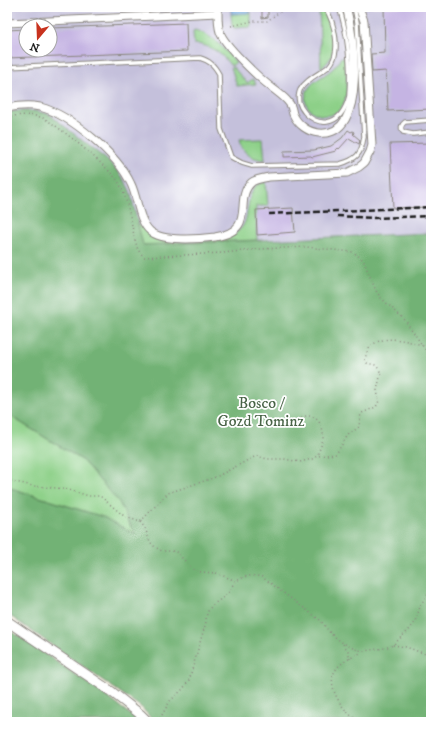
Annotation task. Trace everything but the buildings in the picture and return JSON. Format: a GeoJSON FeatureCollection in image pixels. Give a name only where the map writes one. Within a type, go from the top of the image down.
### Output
{"type":"FeatureCollection","features":[{"type":"Feature","properties":{"kind":"street"},"geometry":{"type":"LineString","coordinates":[[7,23],[218,13],[220,33],[225,41],[259,78],[290,103],[293,114],[298,123],[308,130],[319,133],[328,133],[337,128],[347,118],[353,98],[352,36],[346,7]]}},
{"type":"Feature","properties":{"kind":"street"},"geometry":{"type":"LineString","coordinates":[[7,108],[18,106],[38,107],[54,112],[75,124],[98,142],[116,161],[131,182],[141,215],[145,225],[151,232],[159,236],[174,239],[214,237],[230,233],[236,229],[240,223],[244,198],[252,182],[269,176],[347,173],[359,167],[367,159],[372,145],[364,21],[359,7]]}},
{"type":"Feature","properties":{"kind":"street"},"geometry":{"type":"LineString","coordinates":[[7,621],[112,692],[148,722]]}},
{"type":"Feature","properties":{"kind":"lane"},"geometry":{"type":"LineString","coordinates":[[325,7],[334,29],[336,43],[334,57],[329,65],[303,86],[299,93],[299,103],[303,111],[313,119],[325,122],[334,119],[341,114],[349,96],[347,40],[339,7]]}},
{"type":"Feature","properties":{"kind":"lane"},"geometry":{"type":"LineString","coordinates":[[7,67],[200,58],[208,60],[215,66],[219,74],[221,129],[230,157],[242,164],[252,166],[340,164],[350,161],[358,156],[362,149],[364,137],[358,22],[354,7]]}},
{"type":"Feature","properties":{"kind":"lane"},"geometry":{"type":"LineString","coordinates":[[431,120],[405,122],[401,128],[403,132],[407,133],[431,132]]}},
{"type":"Feature","properties":{"kind":"path"},"geometry":{"type":"LineString","coordinates":[[231,26],[253,21],[268,20],[281,11]]}},
{"type":"Feature","properties":{"kind":"path"},"geometry":{"type":"LineString","coordinates":[[7,116],[31,116],[43,118],[58,127],[110,172],[121,188],[138,250],[144,257],[306,247],[353,252],[364,262],[376,291],[381,298],[405,320],[431,358]]}},
{"type":"Feature","properties":{"kind":"path"},"geometry":{"type":"LineString","coordinates":[[140,522],[168,492],[216,477],[257,456],[266,459],[284,459],[300,462],[317,456],[336,454],[348,435],[360,427],[360,416],[362,413],[378,405],[379,401],[377,390],[381,373],[378,368],[367,363],[365,360],[366,356],[374,345],[384,339],[394,339],[422,345]]}},
{"type":"Feature","properties":{"kind":"path"},"geometry":{"type":"LineString","coordinates":[[298,420],[306,416],[310,416],[314,417],[320,424],[323,431],[323,438],[317,456]]}},
{"type":"Feature","properties":{"kind":"path"},"geometry":{"type":"LineString","coordinates":[[7,480],[33,486],[69,490],[89,496],[100,496],[124,516],[140,522],[145,528],[150,542],[155,547],[177,553],[194,570],[216,573],[237,582]]}},
{"type":"Feature","properties":{"kind":"path"},"geometry":{"type":"LineString","coordinates":[[431,554],[428,560],[431,570]]}},
{"type":"Feature","properties":{"kind":"path"},"geometry":{"type":"LineString","coordinates":[[158,722],[170,702],[183,689],[189,680],[206,622],[206,614],[208,610],[216,602],[228,594],[232,586],[250,575],[262,577],[320,620],[331,634],[343,643],[354,649],[363,651],[385,648],[393,645],[416,622],[421,604],[431,589]]}},
{"type":"Feature","properties":{"kind":"path"},"geometry":{"type":"LineString","coordinates":[[343,643],[348,651],[350,659]]}},
{"type":"Feature","properties":{"kind":"path"},"geometry":{"type":"LineString","coordinates":[[393,645],[406,647],[431,656]]}},
{"type":"Feature","properties":{"kind":"path"},"geometry":{"type":"LineString","coordinates":[[360,722],[351,717],[336,696],[334,689],[334,672],[363,651]]}},
{"type":"Feature","properties":{"kind":"shaded area"},"geometry":{"type":"Polygon","coordinates":[[[7,7],[431,7],[431,233],[143,245],[130,191],[117,169],[49,114],[28,110],[7,112],[7,7]]]}},
{"type":"Feature","properties":{"kind":"green space"},"geometry":{"type":"Polygon","coordinates":[[[319,7],[322,7],[326,14],[334,39],[332,55],[328,62],[321,68],[319,7]]]}},
{"type":"Feature","properties":{"kind":"green space"},"geometry":{"type":"Polygon","coordinates":[[[251,13],[251,27],[234,28],[232,26],[231,14],[251,13]]]}},
{"type":"Feature","properties":{"kind":"green space"},"geometry":{"type":"Polygon","coordinates":[[[195,30],[213,39],[236,62],[233,65],[230,65],[219,53],[209,47],[194,44],[193,31],[195,30]]]}},
{"type":"Feature","properties":{"kind":"green space"},"geometry":{"type":"Polygon","coordinates":[[[341,57],[345,58],[347,86],[346,98],[339,110],[333,114],[326,116],[318,115],[307,106],[305,99],[307,91],[314,82],[334,68],[341,57]]]}},
{"type":"Feature","properties":{"kind":"green space"},"geometry":{"type":"Polygon","coordinates":[[[231,67],[233,67],[247,83],[253,79],[256,84],[237,86],[231,67]]]}},
{"type":"Feature","properties":{"kind":"green space","name":"Bosco / Gozd Tominz"},"geometry":{"type":"Polygon","coordinates":[[[35,111],[49,114],[107,160],[117,170],[124,179],[130,191],[143,245],[431,233],[431,722],[154,722],[142,708],[7,614],[7,487],[103,517],[135,534],[119,502],[82,460],[7,414],[7,112],[35,111]]]}},
{"type":"Feature","properties":{"kind":"green space"},"geometry":{"type":"Polygon","coordinates":[[[263,139],[265,160],[252,157],[245,152],[240,145],[239,140],[263,139]]]}},
{"type":"Feature","properties":{"kind":"green space"},"geometry":{"type":"Polygon","coordinates":[[[266,182],[268,206],[256,206],[257,240],[143,245],[137,223],[153,237],[164,241],[201,241],[231,236],[242,227],[245,221],[249,201],[254,188],[259,184],[266,182]]]}},
{"type":"Feature","properties":{"kind":"green space"},"geometry":{"type":"Polygon","coordinates":[[[7,414],[82,460],[119,502],[135,535],[103,517],[7,487],[7,414]]]}},
{"type":"Feature","properties":{"kind":"green space"},"geometry":{"type":"Polygon","coordinates":[[[7,628],[91,685],[134,717],[138,722],[7,722],[7,628]]]}},
{"type":"Feature","properties":{"kind":"water"},"geometry":{"type":"Polygon","coordinates":[[[231,7],[250,7],[251,13],[231,14],[231,7]]]}},
{"type":"Feature","properties":{"kind":"railway"},"geometry":{"type":"LineString","coordinates":[[269,214],[431,207]]}},
{"type":"Feature","properties":{"kind":"railway"},"geometry":{"type":"LineString","coordinates":[[337,216],[373,218],[431,216]]}}]}
